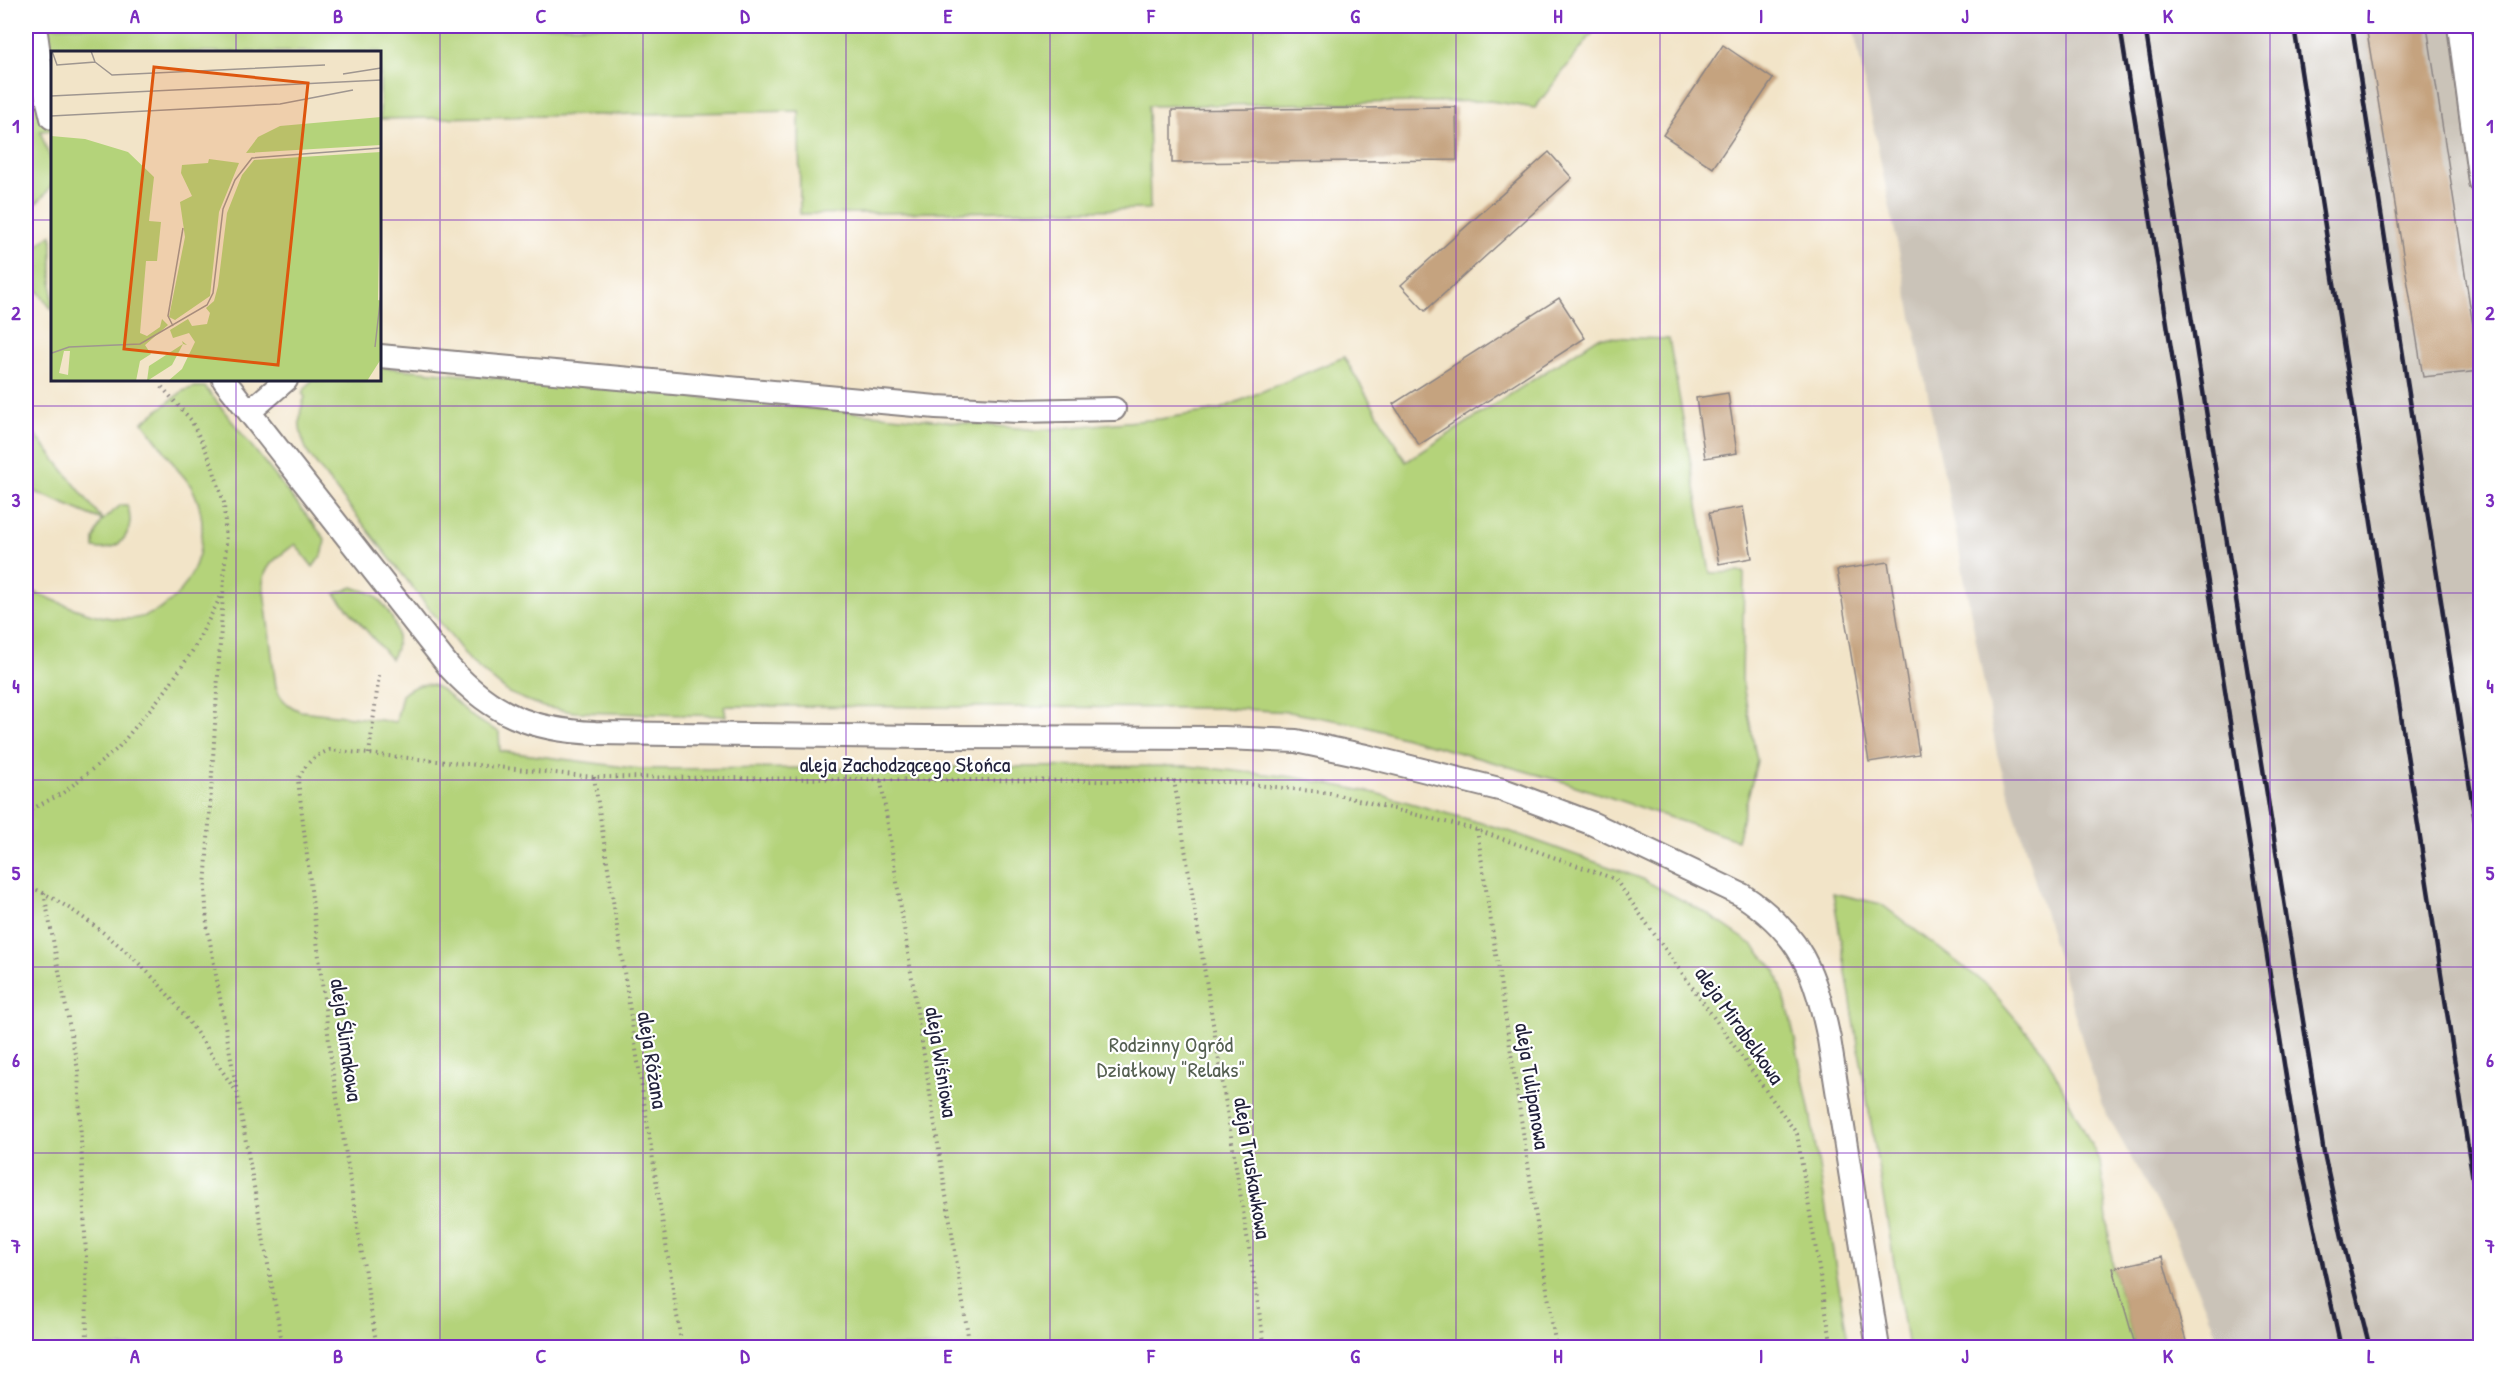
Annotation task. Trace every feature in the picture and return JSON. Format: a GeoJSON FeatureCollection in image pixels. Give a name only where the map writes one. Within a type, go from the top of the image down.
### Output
{"type":"FeatureCollection","features":[{"type":"Feature","properties":{"kind":"lane"},"geometry":{"type":"LineString","coordinates":[[35,26],[42,76],[51,114]]}},
{"type":"Feature","properties":{"kind":"lane"},"geometry":{"type":"LineString","coordinates":[[2459,26],[2481,182]]}},
{"type":"Feature","properties":{"kind":"lane"},"geometry":{"type":"LineString","coordinates":[[381,356],[936,406],[1017,411],[1114,409]]}},
{"type":"Feature","properties":{"kind":"lane"},"geometry":{"type":"LineString","coordinates":[[225,381],[450,668],[484,700],[526,722],[549,729],[607,733],[1224,738],[1296,741],[1503,790],[1591,823],[1742,895],[1763,909],[1781,927],[1797,947],[1818,990],[1829,1039],[1878,1347]]}},
{"type":"Feature","properties":{"kind":"lane"},"geometry":{"type":"LineString","coordinates":[[249,412],[285,381]]}},
{"type":"Feature","properties":{"kind":"path"},"geometry":{"type":"LineString","coordinates":[[162,387],[191,420],[210,459],[224,503],[226,544],[205,889],[207,925],[283,1347]]}},
{"type":"Feature","properties":{"kind":"path"},"geometry":{"type":"LineString","coordinates":[[26,812],[63,793],[117,748],[193,650],[223,592]]}},
{"type":"Feature","properties":{"kind":"path"},"geometry":{"type":"LineString","coordinates":[[369,754],[379,675]]}},
{"type":"Feature","properties":{"kind":"path","name":"aleja Zachodzącego Słońca"},"geometry":{"type":"LineString","coordinates":[[330,750],[594,777],[1229,782],[1330,793],[1477,830]]}},
{"type":"Feature","properties":{"kind":"path","name":"aleja Ślimakowa"},"geometry":{"type":"LineString","coordinates":[[330,750],[316,755],[304,768],[298,780],[332,1067],[377,1347]]}},
{"type":"Feature","properties":{"kind":"path","name":"aleja Różana"},"geometry":{"type":"LineString","coordinates":[[594,777],[682,1347]]}},
{"type":"Feature","properties":{"kind":"path","name":"aleja Truskawkowa"},"geometry":{"type":"LineString","coordinates":[[1174,780],[1265,1347]]}},
{"type":"Feature","properties":{"kind":"path","name":"aleja Wiśniowa"},"geometry":{"type":"LineString","coordinates":[[881,781],[970,1347]]}},
{"type":"Feature","properties":{"kind":"path","name":"aleja Tulipanowa"},"geometry":{"type":"LineString","coordinates":[[1477,830],[1556,1347]]}},
{"type":"Feature","properties":{"kind":"path","name":"aleja Mirabelkowa"},"geometry":{"type":"LineString","coordinates":[[1477,830],[1615,879],[1797,1134],[1832,1347]]}},
{"type":"Feature","properties":{"kind":"path"},"geometry":{"type":"LineString","coordinates":[[26,885],[44,893],[110,938],[162,988],[237,1093]]}},
{"type":"Feature","properties":{"kind":"path"},"geometry":{"type":"LineString","coordinates":[[44,893],[78,1070],[86,1258],[87,1347]]}},
{"type":"Feature","properties":{"kind":"shaded area"},"geometry":{"type":"Polygon","coordinates":[[[1853,26],[2480,26],[2480,1347],[2222,1347],[2175,1236],[2102,1106],[1997,754],[1955,528],[1853,26]]]}},
{"type":"Feature","properties":{"kind":"green space"},"geometry":{"type":"Polygon","coordinates":[[[26,26],[1598,26],[1535,108],[1490,101],[1148,106],[1150,209],[800,214],[799,111],[381,119],[381,51],[51,51],[51,130],[40,131],[51,160],[51,186],[39,201],[26,212],[26,26]]]}},
{"type":"Feature","properties":{"kind":"green space"},"geometry":{"type":"Polygon","coordinates":[[[51,235],[51,309],[26,275],[26,255],[51,235]]]}},
{"type":"Feature","properties":{"kind":"green space"},"geometry":{"type":"Polygon","coordinates":[[[1599,337],[1669,339],[1710,573],[1744,572],[1742,680],[1757,761],[1737,840],[1564,782],[1356,724],[1289,712],[1225,708],[724,706],[726,716],[574,712],[543,707],[509,693],[471,662],[309,455],[300,427],[300,413],[305,397],[302,393],[311,381],[381,381],[381,367],[1038,430],[1160,419],[1218,410],[1344,357],[1406,462],[1599,337]]]}},
{"type":"Feature","properties":{"kind":"green space","name":"Rodzinny Ogród Działkowy \"Relaks\""},"geometry":{"type":"Polygon","coordinates":[[[205,387],[325,539],[323,553],[313,567],[295,544],[270,565],[264,576],[276,687],[285,702],[300,711],[396,722],[402,695],[413,687],[423,684],[431,685],[447,694],[473,718],[499,732],[500,751],[640,769],[1187,766],[1293,777],[1375,793],[1506,830],[1640,878],[1706,913],[1753,945],[1776,971],[1790,1016],[1810,1113],[1849,1347],[26,1347],[26,589],[85,612],[121,619],[143,616],[162,608],[178,594],[191,576],[198,555],[202,534],[201,512],[191,486],[143,422],[183,391],[205,387]]]}},
{"type":"Feature","properties":{"kind":"green space"},"geometry":{"type":"Polygon","coordinates":[[[26,423],[103,520],[121,505],[127,505],[130,523],[128,531],[119,543],[104,549],[94,548],[94,539],[102,520],[26,488],[26,423]]]}},
{"type":"Feature","properties":{"kind":"green space"},"geometry":{"type":"Polygon","coordinates":[[[353,587],[373,594],[392,618],[397,642],[391,659],[335,594],[353,587]]]}},
{"type":"Feature","properties":{"kind":"green space"},"geometry":{"type":"Polygon","coordinates":[[[1833,893],[1881,904],[1986,984],[2044,1052],[2100,1162],[2113,1268],[2136,1347],[1908,1347],[1833,893]]]}},
{"type":"Feature","properties":{"kind":"building"},"geometry":{"type":"Polygon","coordinates":[[[2366,26],[2427,26],[2480,371],[2423,377],[2366,26]]]}},
{"type":"Feature","properties":{"kind":"building"},"geometry":{"type":"Polygon","coordinates":[[[1723,45],[1773,79],[1713,168],[1663,135],[1723,45]]]}},
{"type":"Feature","properties":{"kind":"building"},"geometry":{"type":"Polygon","coordinates":[[[1456,107],[1457,160],[1172,163],[1172,110],[1456,107]]]}},
{"type":"Feature","properties":{"kind":"building"},"geometry":{"type":"Polygon","coordinates":[[[1549,152],[1572,178],[1425,311],[1401,285],[1549,152]]]}},
{"type":"Feature","properties":{"kind":"building"},"geometry":{"type":"Polygon","coordinates":[[[1559,298],[1585,338],[1419,445],[1393,404],[1559,298]]]}},
{"type":"Feature","properties":{"kind":"building"},"geometry":{"type":"Polygon","coordinates":[[[1728,393],[1737,453],[1705,458],[1696,398],[1728,393]]]}},
{"type":"Feature","properties":{"kind":"building"},"geometry":{"type":"Polygon","coordinates":[[[1743,507],[1752,558],[1719,564],[1709,513],[1743,507]]]}},
{"type":"Feature","properties":{"kind":"building"},"geometry":{"type":"Polygon","coordinates":[[[1888,562],[1919,754],[1869,762],[1837,570],[1888,562]]]}},
{"type":"Feature","properties":{"kind":"building"},"geometry":{"type":"Polygon","coordinates":[[[2162,1257],[2188,1348],[2136,1348],[2113,1268],[2162,1257]]]}},
{"type":"Feature","properties":{"kind":"railway"},"geometry":{"type":"LineString","coordinates":[[2120,26],[2297,1146],[2341,1348]]}},
{"type":"Feature","properties":{"kind":"railway"},"geometry":{"type":"LineString","coordinates":[[2145,26],[2324,1153],[2343,1242],[2370,1348]]}},
{"type":"Feature","properties":{"kind":"railway"},"geometry":{"type":"LineString","coordinates":[[2294,26],[2480,1225]]}},
{"type":"Feature","properties":{"kind":"railway"},"geometry":{"type":"LineString","coordinates":[[2353,32],[2480,853]]}}]}
